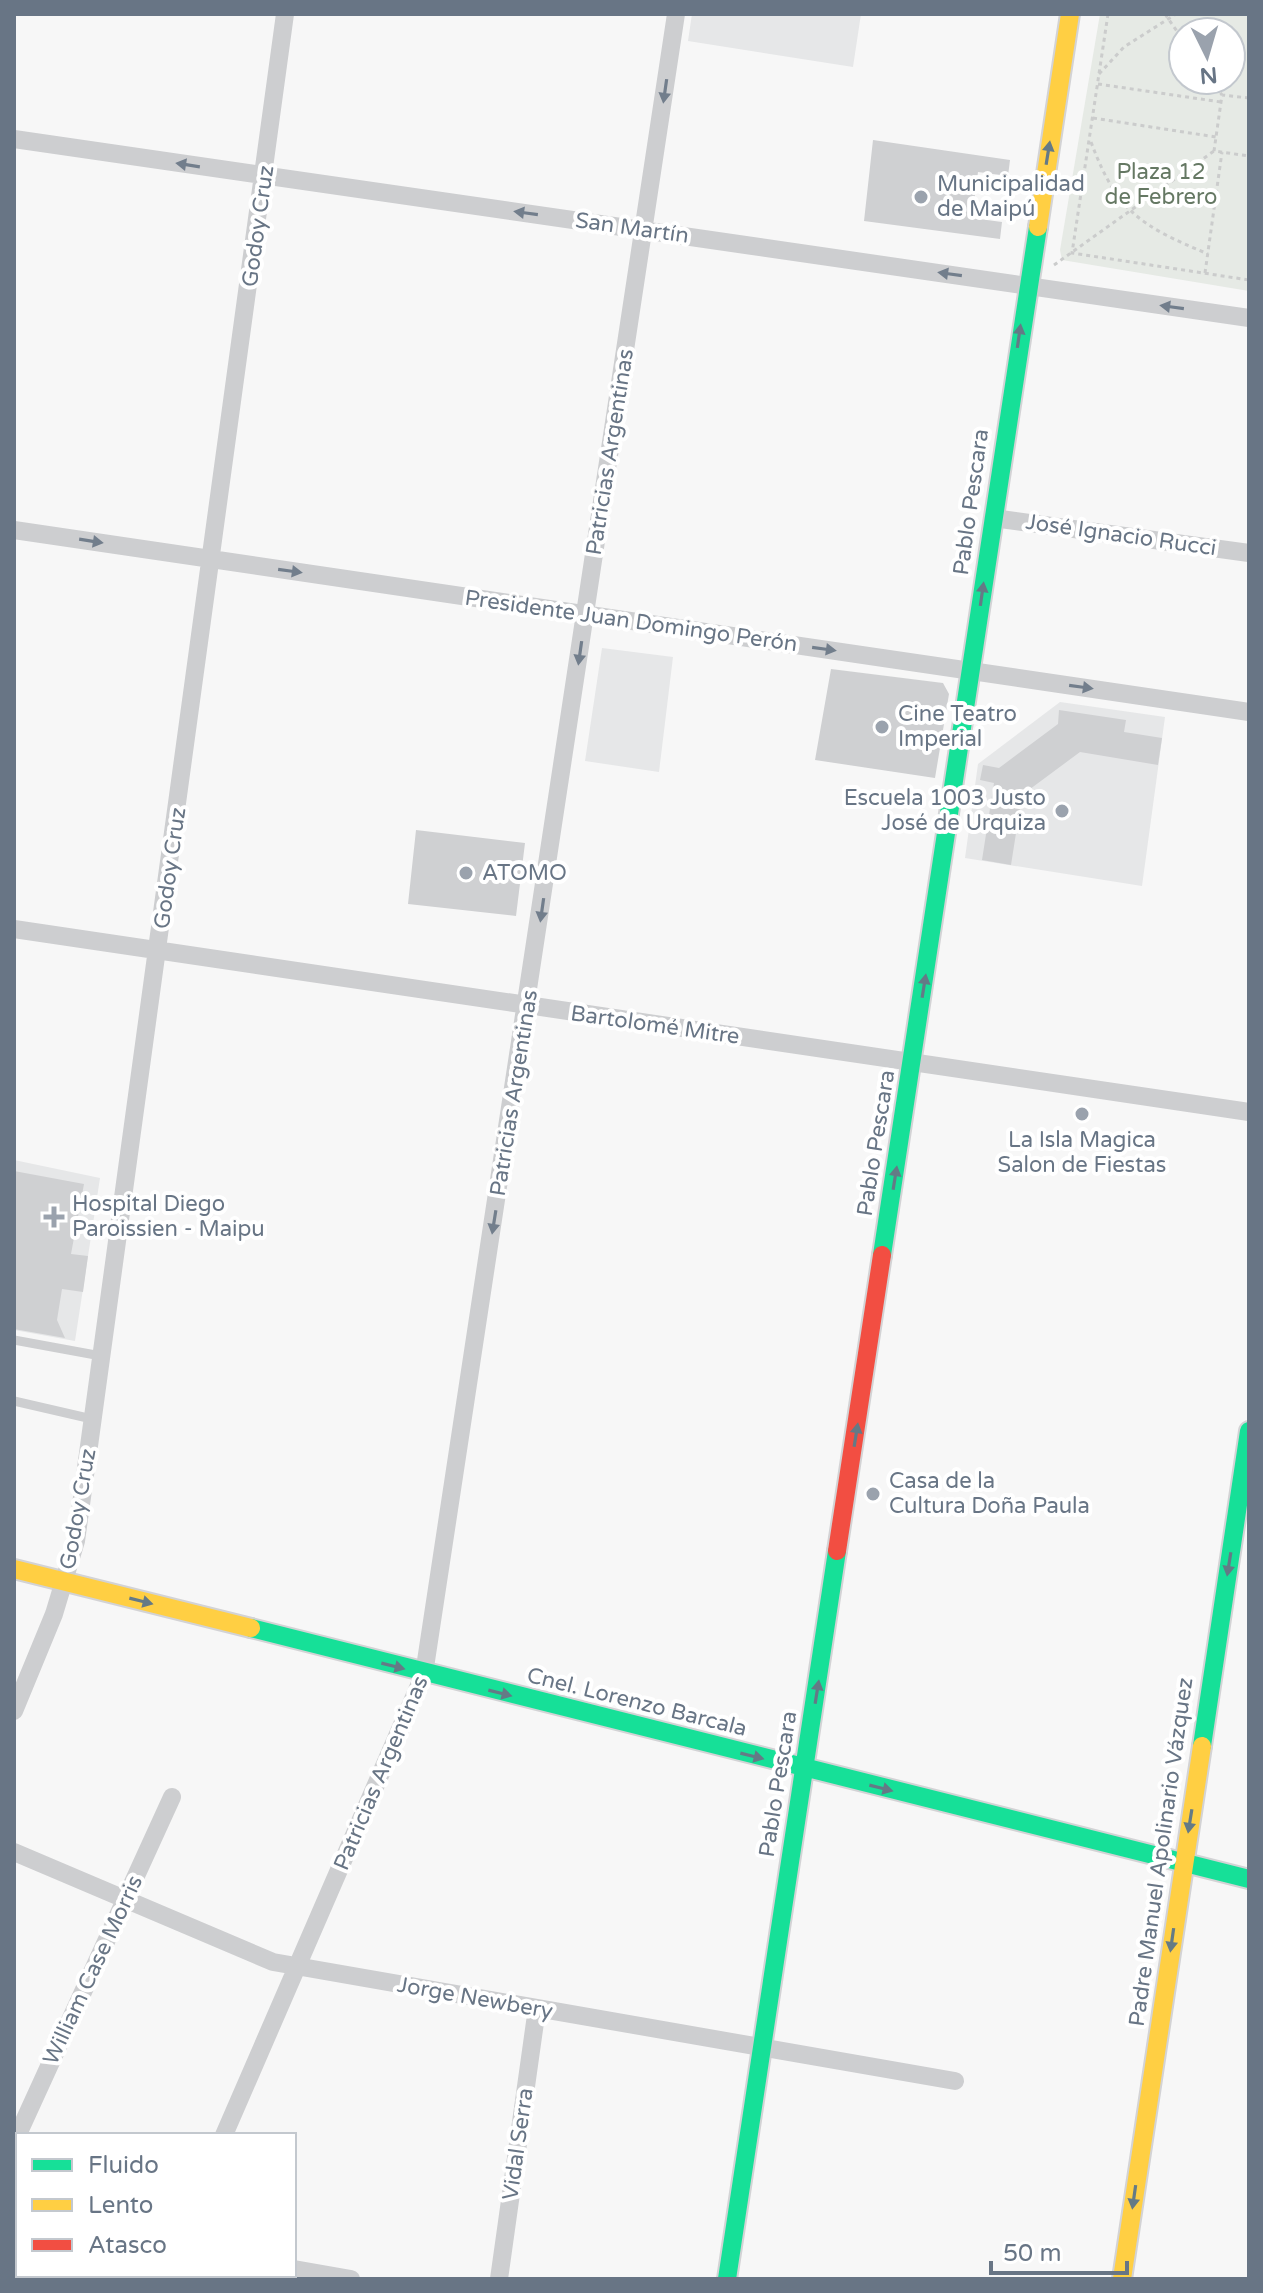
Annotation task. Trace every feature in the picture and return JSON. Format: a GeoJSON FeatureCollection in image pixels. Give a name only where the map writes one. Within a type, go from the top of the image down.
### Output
{"type":"FeatureCollection","features":[{"type":"Feature","properties":{"kind":"street","name":"Godoy Cruz"},"geometry":{"type":"LineString","coordinates":[[14,1711],[65,1582],[76,1541],[285,14]]}},
{"type":"Feature","properties":{"kind":"street","name":"Patricias Argentinas"},"geometry":{"type":"LineString","coordinates":[[225,2133],[424,1674],[528,1006],[676,14]]}},
{"type":"Feature","properties":{"kind":"street","name":"Pablo Pescara"},"geometry":{"type":"LineString","coordinates":[[727,2279],[1070,14]]}},
{"type":"Feature","properties":{"kind":"street","name":"San Martín"},"geometry":{"type":"LineString","coordinates":[[14,139],[1249,318]]}},
{"type":"Feature","properties":{"kind":"street","name":"José Ignacio Rucci"},"geometry":{"type":"LineString","coordinates":[[993,518],[1249,553]]}},
{"type":"Feature","properties":{"kind":"street","name":"Presidente Juan Domingo Perón"},"geometry":{"type":"LineString","coordinates":[[14,530],[1249,712]]}},
{"type":"Feature","properties":{"kind":"street","name":"Bartolomé Mitre"},"geometry":{"type":"LineString","coordinates":[[14,929],[1249,1112]]}},
{"type":"Feature","properties":{"kind":"street","name":"Padre Manuel Apolinario Vázquez"},"geometry":{"type":"LineString","coordinates":[[1122,2279],[1183,1862],[1243,1505],[1249,1431]]}},
{"type":"Feature","properties":{"kind":"street","name":"Cnel. Lorenzo Barcala"},"geometry":{"type":"LineString","coordinates":[[14,1569],[1249,1879]]}},
{"type":"Feature","properties":{"kind":"street","name":"William Case Morris"},"geometry":{"type":"LineString","coordinates":[[19,2133],[172,1797]]}},
{"type":"Feature","properties":{"kind":"street","name":"Jorge Newbery"},"geometry":{"type":"LineString","coordinates":[[14,1852],[273,1962],[955,2081]]}},
{"type":"Feature","properties":{"kind":"street","name":"Vidal Serra"},"geometry":{"type":"LineString","coordinates":[[499,2279],[537,2008]]}},
{"type":"Feature","properties":{"kind":"street"},"geometry":{"type":"LineString","coordinates":[[296,2269],[351,2279]]}},
{"type":"Feature","properties":{"kind":"lane"},"geometry":{"type":"LineString","coordinates":[[14,1340],[101,1356]]}},
{"type":"Feature","properties":{"kind":"lane"},"geometry":{"type":"LineString","coordinates":[[14,1401],[92,1419]]}},
{"type":"Feature","properties":{"kind":"path"},"geometry":{"type":"LineString","coordinates":[[1072,253],[1108,14]]}},
{"type":"Feature","properties":{"kind":"path"},"geometry":{"type":"LineString","coordinates":[[1099,74],[1124,47],[1166,16],[1176,14]]}},
{"type":"Feature","properties":{"kind":"path"},"geometry":{"type":"LineString","coordinates":[[1098,84],[1221,102]]}},
{"type":"Feature","properties":{"kind":"path"},"geometry":{"type":"LineString","coordinates":[[1214,151],[1222,96]]}},
{"type":"Feature","properties":{"kind":"path"},"geometry":{"type":"LineString","coordinates":[[1092,118],[1216,137]]}},
{"type":"Feature","properties":{"kind":"path"},"geometry":{"type":"LineString","coordinates":[[1089,138],[1105,181],[1129,212],[1159,233],[1208,254]]}},
{"type":"Feature","properties":{"kind":"path"},"geometry":{"type":"LineString","coordinates":[[1027,285],[1214,151],[1249,156]]}},
{"type":"Feature","properties":{"kind":"path"},"geometry":{"type":"LineString","coordinates":[[1205,273],[1222,152]]}},
{"type":"Feature","properties":{"kind":"path"},"geometry":{"type":"LineString","coordinates":[[1072,253],[1249,280]]}},
{"type":"Feature","properties":{"kind":"shaded area"},"geometry":{"type":"Polygon","coordinates":[[[692,14],[861,14],[853,67],[688,41],[692,14]]]}},
{"type":"Feature","properties":{"kind":"shaded area"},"geometry":{"type":"Polygon","coordinates":[[[602,648],[673,657],[659,772],[585,761],[602,648]]]}},
{"type":"Feature","properties":{"kind":"shaded area","name":"Escuela 1003 Justo José de Urquiza"},"geometry":{"type":"Polygon","coordinates":[[[1060,702],[1165,717],[1142,886],[965,858],[978,764],[1060,702]]]}},
{"type":"Feature","properties":{"kind":"shaded area","name":"Hospital Diego Paroissien - Maipu"},"geometry":{"type":"Polygon","coordinates":[[[14,1160],[100,1178],[75,1341],[14,1330],[14,1160]]]}},
{"type":"Feature","properties":{"kind":"green space","name":"Plaza 12 de Febrero"},"geometry":{"type":"Polygon","coordinates":[[[1100,14],[1249,14],[1249,291],[1062,260],[1060,250],[1100,14]]]}},
{"type":"Feature","properties":{"kind":"building","name":"Municipalidad de Maipú"},"geometry":{"type":"Polygon","coordinates":[[[873,140],[1010,160],[1008,176],[978,172],[972,218],[1002,222],[1000,239],[864,221],[873,140]]]}},
{"type":"Feature","properties":{"kind":"building","name":"Cine Teatro Imperial"},"geometry":{"type":"Polygon","coordinates":[[[831,669],[943,683],[949,694],[935,778],[815,760],[831,669]]]}},
{"type":"Feature","properties":{"kind":"building"},"geometry":{"type":"Polygon","coordinates":[[[1059,710],[1126,720],[1124,732],[1162,738],[1158,765],[1080,752],[1022,795],[1011,865],[982,860],[994,783],[980,780],[983,765],[999,768],[1058,724],[1059,710]]]}},
{"type":"Feature","properties":{"kind":"building","name":"ATOMO"},"geometry":{"type":"Polygon","coordinates":[[[416,830],[525,843],[516,916],[408,904],[416,830]]]}},
{"type":"Feature","properties":{"kind":"building","name":"Hospital Diego Paroissien - Maipu"},"geometry":{"type":"Polygon","coordinates":[[[14,1171],[84,1184],[71,1254],[88,1256],[83,1292],[62,1289],[57,1320],[65,1338],[14,1329],[14,1171]]]}},
{"type":"Feature","properties":{"kind":"traffic: fast"},"geometry":{"type":"LineString","coordinates":[[882,1255],[1038,227]]}},
{"type":"Feature","properties":{"kind":"traffic: fast"},"geometry":{"type":"LineString","coordinates":[[1202,1746],[1249,1431]]}},
{"type":"Feature","properties":{"kind":"traffic: fast"},"geometry":{"type":"LineString","coordinates":[[727,2279],[837,1551]]}},
{"type":"Feature","properties":{"kind":"traffic: fast"},"geometry":{"type":"LineString","coordinates":[[251,1628],[1249,1879]]}},
{"type":"Feature","properties":{"kind":"traffic: slow"},"geometry":{"type":"LineString","coordinates":[[1038,227],[1070,14]]}},
{"type":"Feature","properties":{"kind":"traffic: slow"},"geometry":{"type":"LineString","coordinates":[[14,1569],[251,1628]]}},
{"type":"Feature","properties":{"kind":"traffic: slow"},"geometry":{"type":"LineString","coordinates":[[1122,2279],[1202,1746]]}},
{"type":"Feature","properties":{"kind":"traffic: jam"},"geometry":{"type":"LineString","coordinates":[[837,1551],[882,1255]]}},
{"type":"Feature","properties":{"kind":"place","name":"Municipalidad de Maipú"},"geometry":{"type":"Point","coordinates":[921,197]}},
{"type":"Feature","properties":{"kind":"place","name":"Cine Teatro Imperial"},"geometry":{"type":"Point","coordinates":[882,727]}},
{"type":"Feature","properties":{"kind":"place","name":"Escuela 1003 Justo José de Urquiza"},"geometry":{"type":"Point","coordinates":[1062,811]}},
{"type":"Feature","properties":{"kind":"place","name":"ATOMO"},"geometry":{"type":"Point","coordinates":[466,873]}},
{"type":"Feature","properties":{"kind":"place","name":"La Isla Magica Salon de Fiestas"},"geometry":{"type":"Point","coordinates":[1082,1114]}},
{"type":"Feature","properties":{"kind":"place","name":"Hospital Diego Paroissien - Maipu"},"geometry":{"type":"Point","coordinates":[54,1217]}},
{"type":"Feature","properties":{"kind":"place","name":"Casa de la Cultura Doña Paula"},"geometry":{"type":"Point","coordinates":[873,1494]}}]}
